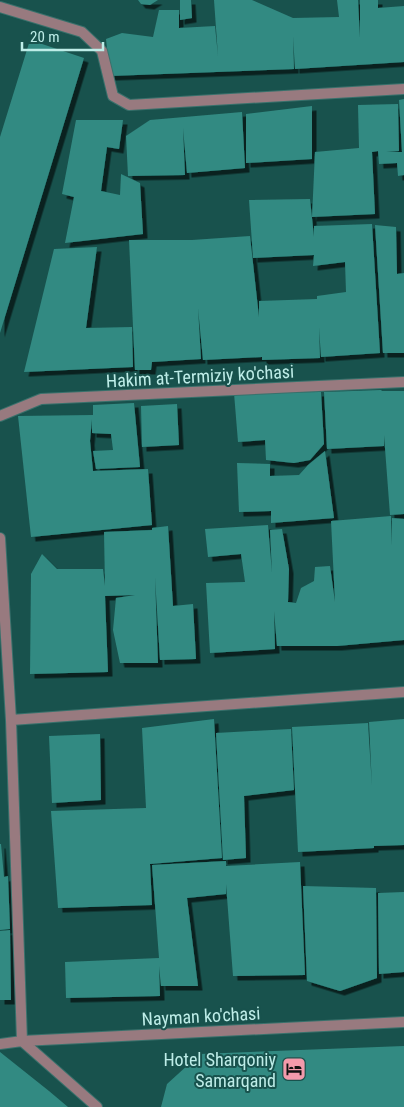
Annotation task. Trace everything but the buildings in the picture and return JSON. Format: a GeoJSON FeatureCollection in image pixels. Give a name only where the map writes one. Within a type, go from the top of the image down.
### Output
{"type":"FeatureCollection","features":[{"type":"Feature","properties":{"kind":"street"},"geometry":{"type":"LineString","coordinates":[[0,7],[82,32],[102,51],[113,96],[129,105],[404,89]]}},
{"type":"Feature","properties":{"kind":"street","name":"Hakim at-Termiziy ko'chasi"},"geometry":{"type":"LineString","coordinates":[[0,416],[41,399],[404,382]]}},
{"type":"Feature","properties":{"kind":"street"},"geometry":{"type":"LineString","coordinates":[[0,538],[11,720],[22,1041],[97,1107]]}},
{"type":"Feature","properties":{"kind":"street"},"geometry":{"type":"LineString","coordinates":[[11,720],[404,692]]}},
{"type":"Feature","properties":{"kind":"street","name":"Nayman ko'chasi"},"geometry":{"type":"LineString","coordinates":[[0,1044],[22,1041],[404,1022]]}},
{"type":"Feature","properties":{"kind":"place","name":"Hotel Sharqoniy Samarqand"},"geometry":{"type":"Point","coordinates":[294,1069]}}]}
